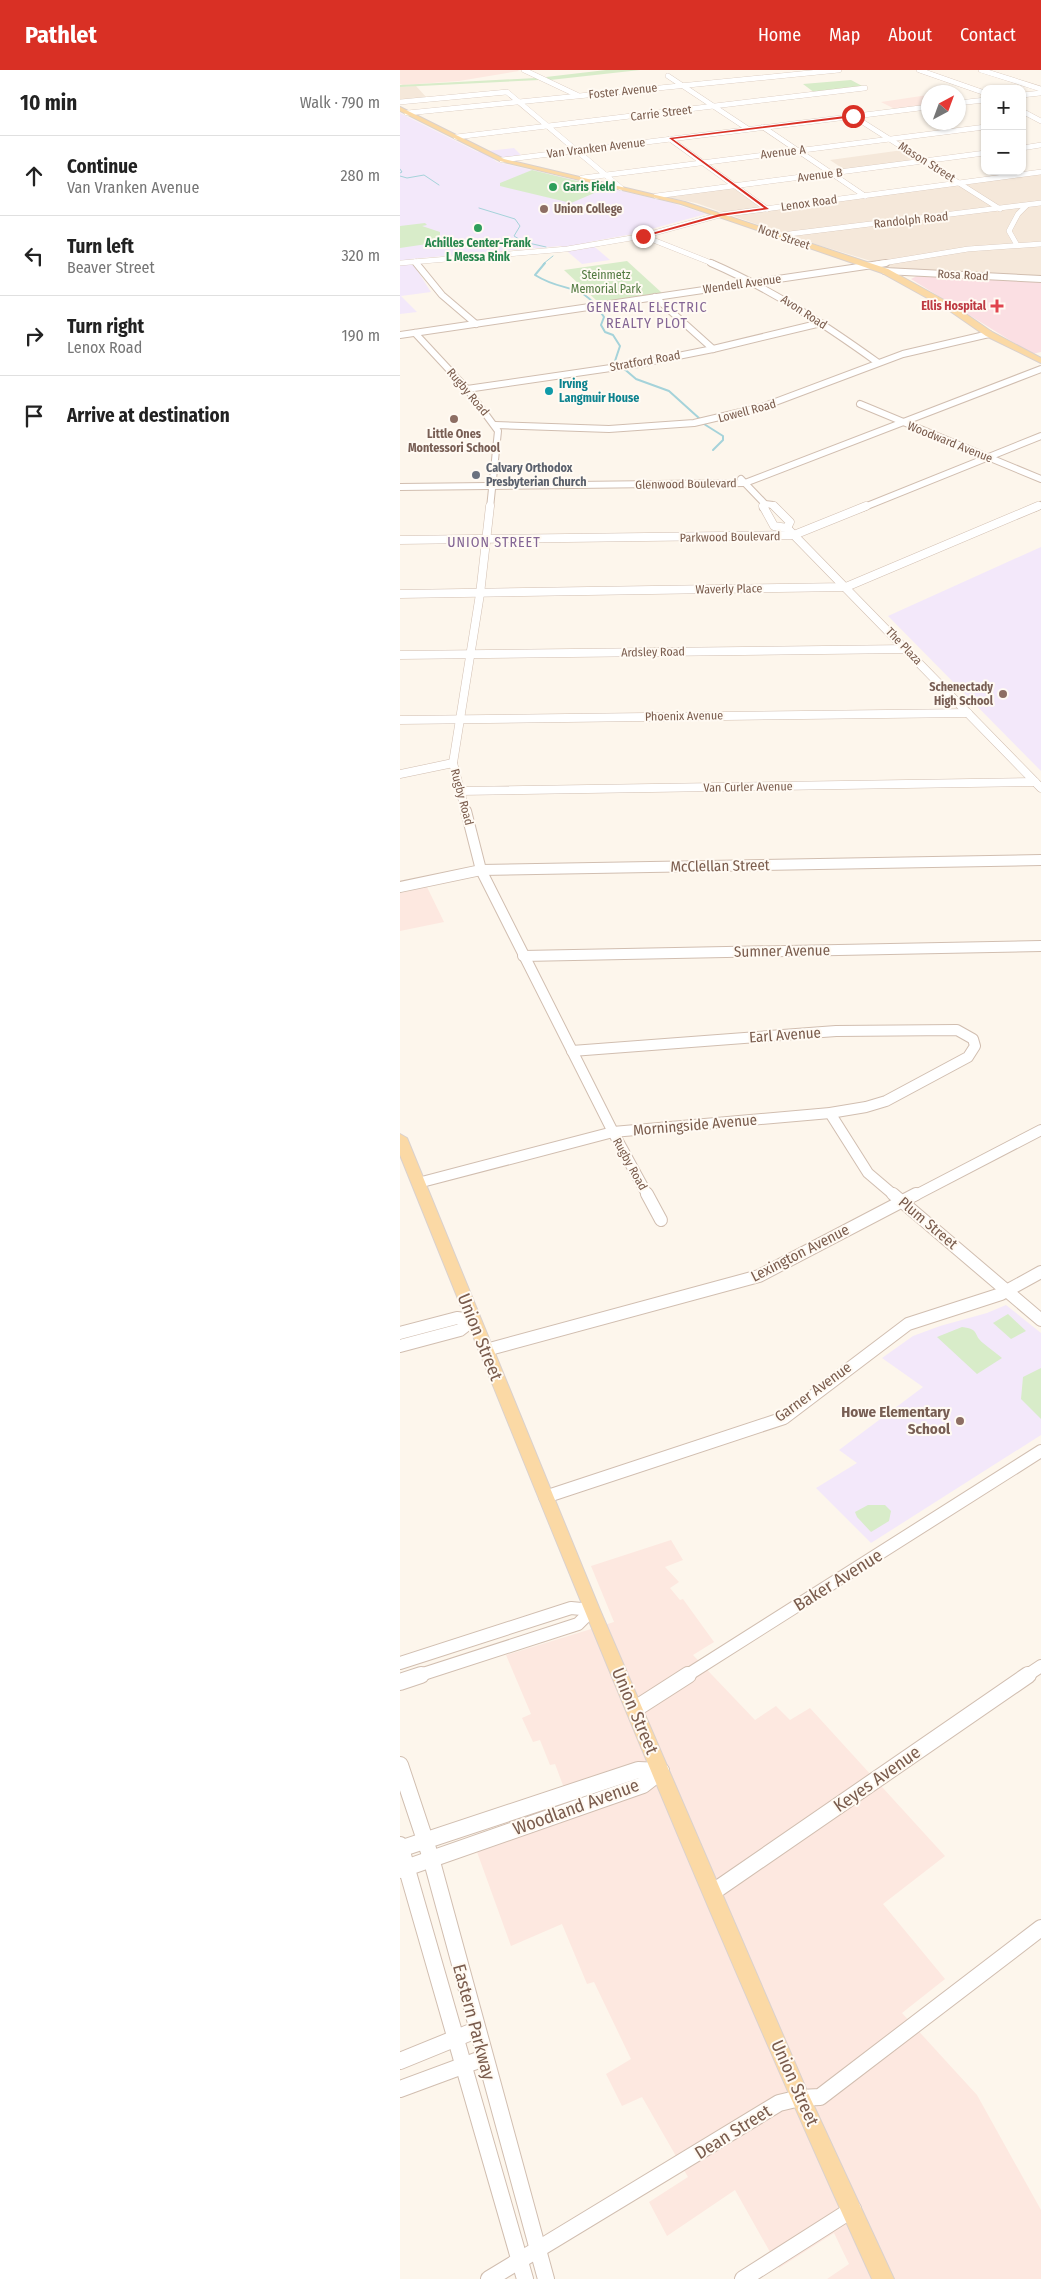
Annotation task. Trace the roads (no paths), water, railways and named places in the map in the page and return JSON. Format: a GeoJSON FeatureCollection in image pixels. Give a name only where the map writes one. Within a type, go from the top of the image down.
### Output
{"type":"FeatureCollection","features":[{"type":"Feature","properties":{"kind":"main road","name":"Nott Street"},"geometry":{"type":"LineString","coordinates":[[400,109],[502,160],[656,196],[720,215],[885,271],[950,307],[989,334],[1041,363]]}},
{"type":"Feature","properties":{"kind":"main road","name":"Union Street"},"geometry":{"type":"LineString","coordinates":[[400,1138],[592,1610],[800,2098],[883,2279]]}},
{"type":"Feature","properties":{"kind":"street"},"geometry":{"type":"LineString","coordinates":[[524,70],[578,96]]}},
{"type":"Feature","properties":{"kind":"street","name":"Foster Avenue"},"geometry":{"type":"LineString","coordinates":[[407,113],[839,70]]}},
{"type":"Feature","properties":{"kind":"street"},"geometry":{"type":"LineString","coordinates":[[919,70],[981,91]]}},
{"type":"Feature","properties":{"kind":"street"},"geometry":{"type":"LineString","coordinates":[[981,70],[1041,91]]}},
{"type":"Feature","properties":{"kind":"street"},"geometry":{"type":"LineString","coordinates":[[668,76],[748,129]]}},
{"type":"Feature","properties":{"kind":"street","name":"Carrie Street"},"geometry":{"type":"LineString","coordinates":[[456,137],[865,88]]}},
{"type":"Feature","properties":{"kind":"street"},"geometry":{"type":"LineString","coordinates":[[1026,94],[1041,91]]}},
{"type":"Feature","properties":{"kind":"street"},"geometry":{"type":"LineString","coordinates":[[400,102],[507,92],[621,188]]}},
{"type":"Feature","properties":{"kind":"street"},"geometry":{"type":"LineString","coordinates":[[966,102],[981,100]]}},
{"type":"Feature","properties":{"kind":"street","name":"Van Vranken Avenue"},"geometry":{"type":"LineString","coordinates":[[502,160],[921,108]]}},
{"type":"Feature","properties":{"kind":"street"},"geometry":{"type":"LineString","coordinates":[[1026,113],[1040,120]]}},
{"type":"Feature","properties":{"kind":"street","name":"Mason Street"},"geometry":{"type":"LineString","coordinates":[[853,116],[1000,208]]}},
{"type":"Feature","properties":{"kind":"street"},"geometry":{"type":"LineString","coordinates":[[1030,121],[1040,120]]}},
{"type":"Feature","properties":{"kind":"street"},"geometry":{"type":"LineString","coordinates":[[763,127],[866,196]]}},
{"type":"Feature","properties":{"kind":"street","name":"Avenue A"},"geometry":{"type":"LineString","coordinates":[[582,178],[981,128]]}},
{"type":"Feature","properties":{"kind":"street"},"geometry":{"type":"LineString","coordinates":[[670,139],[767,209]]}},
{"type":"Feature","properties":{"kind":"street"},"geometry":{"type":"LineString","coordinates":[[1026,147],[1041,145]]}},
{"type":"Feature","properties":{"kind":"street","name":"Avenue B"},"geometry":{"type":"LineString","coordinates":[[656,196],[981,154]]}},
{"type":"Feature","properties":{"kind":"street","name":"Lenox Road"},"geometry":{"type":"LineString","coordinates":[[400,263],[567,249],[643,236],[720,215],[1041,172]]}},
{"type":"Feature","properties":{"kind":"street","name":"Randolph Road"},"geometry":{"type":"LineString","coordinates":[[781,235],[1041,203]]}},
{"type":"Feature","properties":{"kind":"street"},"geometry":{"type":"LineString","coordinates":[[1016,243],[1009,231],[1012,222],[1026,206]]}},
{"type":"Feature","properties":{"kind":"street","name":"Avon Road"},"geometry":{"type":"LineString","coordinates":[[643,236],[713,263],[752,282],[821,322],[877,362]]}},
{"type":"Feature","properties":{"kind":"street","name":"Wendell Avenue"},"geometry":{"type":"LineString","coordinates":[[400,335],[900,261],[968,248],[1041,240]]}},
{"type":"Feature","properties":{"kind":"street","name":"Wendell Avenue"},"geometry":{"type":"LineString","coordinates":[[1016,243],[1041,244]]}},
{"type":"Feature","properties":{"kind":"street"},"geometry":{"type":"LineString","coordinates":[[415,262],[442,295],[476,324]]}},
{"type":"Feature","properties":{"kind":"street","name":"Rosa Road"},"geometry":{"type":"LineString","coordinates":[[885,271],[1041,279]]}},
{"type":"Feature","properties":{"kind":"street"},"geometry":{"type":"LineString","coordinates":[[655,297],[713,349]]}},
{"type":"Feature","properties":{"kind":"street","name":"Stratford Road"},"geometry":{"type":"LineString","coordinates":[[467,389],[638,364],[713,349],[821,322]]}},
{"type":"Feature","properties":{"kind":"street","name":"Rugby Road"},"geometry":{"type":"LineString","coordinates":[[415,333],[467,389],[498,431],[480,594],[453,764],[481,870],[613,1132],[661,1220]]}},
{"type":"Feature","properties":{"kind":"street","name":"Lowell Road"},"geometry":{"type":"LineString","coordinates":[[495,425],[551,429],[624,430],[694,423],[721,418],[787,400],[877,362],[932,345],[989,334]]}},
{"type":"Feature","properties":{"kind":"street","name":"Glenwood Boulevard"},"geometry":{"type":"LineString","coordinates":[[900,421],[1041,363]]}},
{"type":"Feature","properties":{"kind":"street","name":"Glenwood Boulevard"},"geometry":{"type":"LineString","coordinates":[[400,482],[742,481],[1041,369]]}},
{"type":"Feature","properties":{"kind":"street","name":"Woodward Avenue"},"geometry":{"type":"LineString","coordinates":[[860,404],[1041,479]]}},
{"type":"Feature","properties":{"kind":"street","name":"Parkwood Boulevard"},"geometry":{"type":"LineString","coordinates":[[400,536],[794,535],[984,456],[1041,429]]}},
{"type":"Feature","properties":{"kind":"street","name":"Parkwood Boulevard"},"geometry":{"type":"LineString","coordinates":[[400,540],[752,532],[808,525],[984,456],[1041,436]]}},
{"type":"Feature","properties":{"kind":"street","name":"The Plaza"},"geometry":{"type":"LineString","coordinates":[[742,481],[765,504],[773,505],[790,522],[787,528]]}},
{"type":"Feature","properties":{"kind":"street","name":"Glenwood Boulevard"},"geometry":{"type":"LineString","coordinates":[[400,487],[493,483]]}},
{"type":"Feature","properties":{"kind":"street","name":"The Plaza"},"geometry":{"type":"LineString","coordinates":[[765,504],[762,507],[774,526],[787,528],[1038,785]]}},
{"type":"Feature","properties":{"kind":"street","name":"Waverly Place"},"geometry":{"type":"LineString","coordinates":[[400,594],[846,587],[1041,505]]}},
{"type":"Feature","properties":{"kind":"street","name":"Ardsley Road"},"geometry":{"type":"LineString","coordinates":[[400,655],[906,649]]}},
{"type":"Feature","properties":{"kind":"street","name":"Phoenix Avenue"},"geometry":{"type":"LineString","coordinates":[[400,720],[968,713]]}},
{"type":"Feature","properties":{"kind":"street"},"geometry":{"type":"LineString","coordinates":[[400,774],[453,764]]}},
{"type":"Feature","properties":{"kind":"street","name":"Van Curler Avenue"},"geometry":{"type":"LineString","coordinates":[[460,791],[1038,785]]}},
{"type":"Feature","properties":{"kind":"street","name":"McClellan Street"},"geometry":{"type":"LineString","coordinates":[[400,888],[481,870],[1041,860]]}},
{"type":"Feature","properties":{"kind":"street","name":"Sumner Avenue"},"geometry":{"type":"LineString","coordinates":[[523,956],[1041,946]]}},
{"type":"Feature","properties":{"kind":"street","name":"Earl Avenue"},"geometry":{"type":"LineString","coordinates":[[572,1051],[836,1031],[931,1029],[957,1030],[973,1039],[975,1046],[973,1051],[965,1058]]}},
{"type":"Feature","properties":{"kind":"street","name":"Morningside Avenue"},"geometry":{"type":"LineString","coordinates":[[418,1182],[613,1132],[830,1113],[886,1101],[965,1058]]}},
{"type":"Feature","properties":{"kind":"street","name":"Plum Street"},"geometry":{"type":"LineString","coordinates":[[830,1113],[868,1173],[1041,1320]]}},
{"type":"Feature","properties":{"kind":"street","name":"Lexington Avenue"},"geometry":{"type":"LineString","coordinates":[[486,1350],[759,1276],[1041,1130]]}},
{"type":"Feature","properties":{"kind":"street","name":"Garner Avenue"},"geometry":{"type":"LineString","coordinates":[[545,1497],[784,1418],[908,1324],[1007,1291],[1041,1272]]}},
{"type":"Feature","properties":{"kind":"street"},"geometry":{"type":"LineString","coordinates":[[400,1333],[456,1318],[473,1320]]}},
{"type":"Feature","properties":{"kind":"street"},"geometry":{"type":"LineString","coordinates":[[400,1346],[460,1330],[473,1320]]}},
{"type":"Feature","properties":{"kind":"street","name":"Baker Avenue"},"geometry":{"type":"LineString","coordinates":[[635,1709],[1041,1451]]}},
{"type":"Feature","properties":{"kind":"street"},"geometry":{"type":"LineString","coordinates":[[400,1663],[571,1608],[592,1610]]}},
{"type":"Feature","properties":{"kind":"street"},"geometry":{"type":"LineString","coordinates":[[400,1682],[578,1624],[592,1610]]}},
{"type":"Feature","properties":{"kind":"street"},"geometry":{"type":"LineString","coordinates":[[482,1638],[488,1653]]}},
{"type":"Feature","properties":{"kind":"street","name":"Keyes Avenue"},"geometry":{"type":"LineString","coordinates":[[713,1892],[1041,1666]]}},
{"type":"Feature","properties":{"kind":"street","name":"Eastern Parkway"},"geometry":{"type":"LineString","coordinates":[[400,1765],[431,1858],[476,2030],[546,2279]]}},
{"type":"Feature","properties":{"kind":"street","name":"Woodland Avenue"},"geometry":{"type":"LineString","coordinates":[[400,1847],[638,1770],[661,1771]]}},
{"type":"Feature","properties":{"kind":"street","name":"Woodland Avenue"},"geometry":{"type":"LineString","coordinates":[[403,1869],[643,1785],[661,1771]]}},
{"type":"Feature","properties":{"kind":"street","name":"Eastern Parkway"},"geometry":{"type":"LineString","coordinates":[[400,1847],[403,1869],[525,2279]]}},
{"type":"Feature","properties":{"kind":"street","name":"Dean Street"},"geometry":{"type":"LineString","coordinates":[[490,2279],[779,2104],[800,2098],[820,2097],[1041,1928]]}},
{"type":"Feature","properties":{"kind":"street"},"geometry":{"type":"LineString","coordinates":[[400,2061],[476,2030]]}},
{"type":"Feature","properties":{"kind":"street"},"geometry":{"type":"LineString","coordinates":[[400,2089],[484,2058]]}},
{"type":"Feature","properties":{"kind":"street"},"geometry":{"type":"LineString","coordinates":[[742,2279],[853,2210]]}},
{"type":"Feature","properties":{"kind":"waterway"},"geometry":{"type":"LineString","coordinates":[[400,169],[402,172],[400,173]]}},
{"type":"Feature","properties":{"kind":"waterway"},"geometry":{"type":"LineString","coordinates":[[400,176],[407,178],[424,175],[439,185]]}},
{"type":"Feature","properties":{"kind":"waterway"},"geometry":{"type":"LineString","coordinates":[[479,208],[515,219],[520,226],[514,236],[524,242],[546,247]]}},
{"type":"Feature","properties":{"kind":"waterway"},"geometry":{"type":"LineString","coordinates":[[543,264],[553,256]]}},
{"type":"Feature","properties":{"kind":"waterway"},"geometry":{"type":"LineString","coordinates":[[545,263],[535,275],[556,285],[580,292],[588,297],[604,317],[601,325],[605,332],[613,335],[620,346],[615,361],[636,379],[669,391],[700,419]]}},
{"type":"Feature","properties":{"kind":"waterway"},"geometry":{"type":"LineString","coordinates":[[704,424],[723,436],[723,440],[713,450]]}},
{"type":"Feature","properties":{"kind":"place","name":"Garis Field"},"geometry":{"type":"Point","coordinates":[553,187]}},
{"type":"Feature","properties":{"kind":"place","name":"Union College"},"geometry":{"type":"Point","coordinates":[544,209]}},
{"type":"Feature","properties":{"kind":"place","name":"Achilles Center-Frank L Messa Rink"},"geometry":{"type":"Point","coordinates":[478,228]}},
{"type":"Feature","properties":{"kind":"place","name":"Ellis Hospital"},"geometry":{"type":"Point","coordinates":[997,306]}},
{"type":"Feature","properties":{"kind":"place","name":"Irving Langmuir House"},"geometry":{"type":"Point","coordinates":[549,391]}},
{"type":"Feature","properties":{"kind":"place","name":"Little Ones Montessori School"},"geometry":{"type":"Point","coordinates":[454,419]}},
{"type":"Feature","properties":{"kind":"place","name":"Calvary Orthodox Presbyterian Church"},"geometry":{"type":"Point","coordinates":[476,475]}},
{"type":"Feature","properties":{"kind":"place","name":"Schenectady High School"},"geometry":{"type":"Point","coordinates":[1003,694]}},
{"type":"Feature","properties":{"kind":"place","name":"Howe Elementary School"},"geometry":{"type":"Point","coordinates":[960,1421]}},
{"type":"Feature","properties":{"kind":"district","name":"GENERAL ELECTRIC REALTY PLOT"},"geometry":{"type":"Point","coordinates":[647,316]}},
{"type":"Feature","properties":{"kind":"district","name":"UNION STREET"},"geometry":{"type":"Point","coordinates":[494,542]}},
{"type":"Feature","properties":{"kind":"park label","name":"Steinmetz Memorial Park"},"geometry":{"type":"Point","coordinates":[606,282]}}]}
